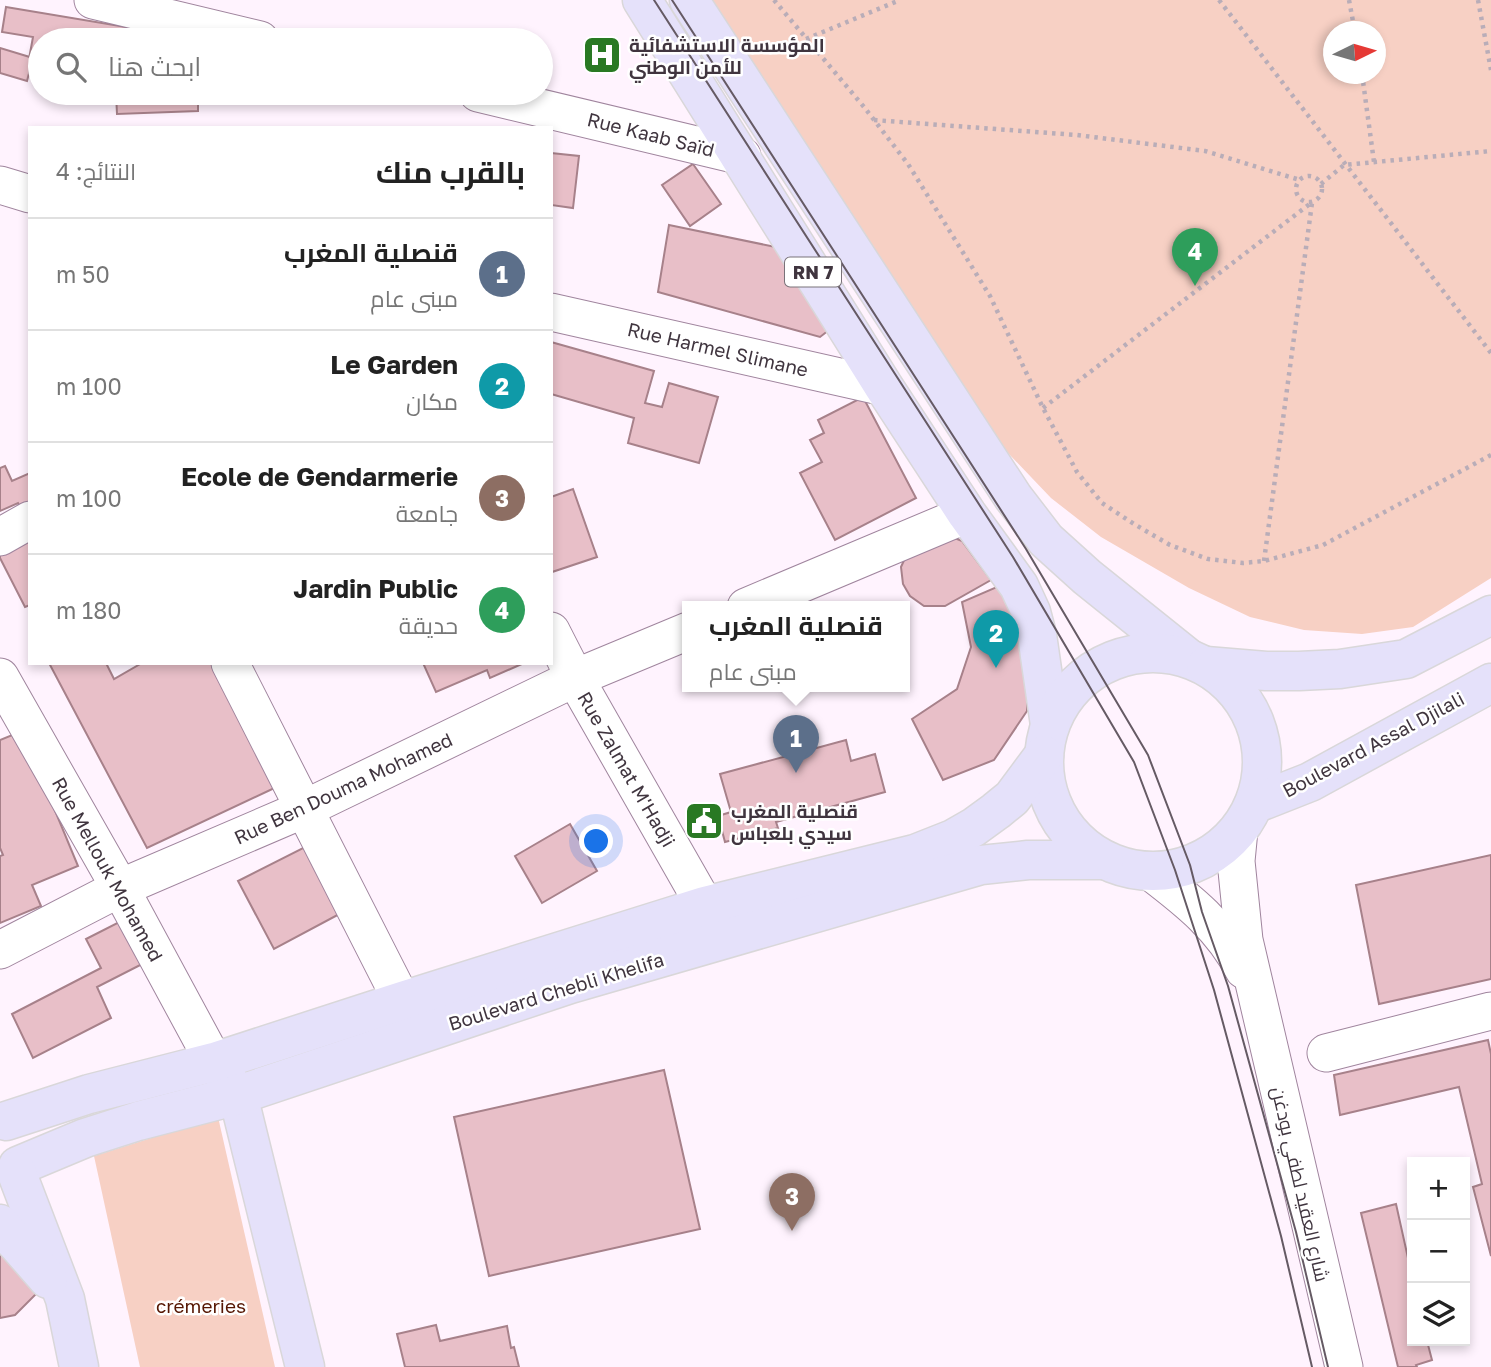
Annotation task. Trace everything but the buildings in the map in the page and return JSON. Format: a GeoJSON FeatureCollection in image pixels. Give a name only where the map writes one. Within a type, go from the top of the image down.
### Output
{"type":"FeatureCollection","features":[{"type":"Feature","properties":{"kind":"main road","name":"RN 7"},"geometry":{"type":"LineString","coordinates":[[642,0],[884,387],[977,528],[1019,586],[1031,612],[1037,635],[1047,740]]}},
{"type":"Feature","properties":{"kind":"main road","name":"RN 7"},"geometry":{"type":"LineString","coordinates":[[690,0],[1013,497],[1046,540],[1087,577],[1197,662]]}},
{"type":"Feature","properties":{"kind":"main road"},"geometry":{"type":"LineString","coordinates":[[79,1367],[65,1299],[11,1175],[19,1142],[13,1130],[3,1120],[89,1094],[214,1062],[705,906],[915,854],[953,839],[974,827],[1012,798],[1047,740],[1059,707],[1070,691],[1095,669],[1116,659],[1140,653],[1164,653],[1197,662],[1266,671],[1340,669],[1406,659],[1491,615]]}},
{"type":"Feature","properties":{"kind":"main road"},"geometry":{"type":"LineString","coordinates":[[1047,740],[1045,781],[1052,805],[1065,828],[1083,846],[1104,860],[1127,869],[1151,872],[1190,865],[1217,851],[1247,817],[1262,773],[1260,741],[1250,712],[1231,686],[1197,662]]}},
{"type":"Feature","properties":{"kind":"main road","name":"Boulevard Assal Djilali"},"geometry":{"type":"LineString","coordinates":[[1247,817],[1491,683]]}},
{"type":"Feature","properties":{"kind":"main road","name":"Boulevard Chebli Khelifa"},"geometry":{"type":"LineString","coordinates":[[11,1175],[85,1138],[138,1121],[238,1095],[570,984],[981,865],[1018,860],[1104,860]]}},
{"type":"Feature","properties":{"kind":"main road"},"geometry":{"type":"LineString","coordinates":[[214,1062],[238,1095],[305,1367]]}},
{"type":"Feature","properties":{"kind":"main road"},"geometry":{"type":"LineString","coordinates":[[0,1224],[65,1299]]}},
{"type":"Feature","properties":{"kind":"street"},"geometry":{"type":"LineString","coordinates":[[93,0],[210,28]]}},
{"type":"Feature","properties":{"kind":"street","name":"Rue Kaab Saïd"},"geometry":{"type":"LineString","coordinates":[[528,105],[742,156]]}},
{"type":"Feature","properties":{"kind":"street"},"geometry":{"type":"LineString","coordinates":[[0,185],[28,193]]}},
{"type":"Feature","properties":{"kind":"street","name":"Rue Harmel Slimane"},"geometry":{"type":"LineString","coordinates":[[553,312],[884,387]]}},
{"type":"Feature","properties":{"kind":"street"},"geometry":{"type":"LineString","coordinates":[[0,537],[28,521]]}},
{"type":"Feature","properties":{"kind":"street"},"geometry":{"type":"LineString","coordinates":[[764,601],[977,528]]}},
{"type":"Feature","properties":{"kind":"street","name":"Rue Ben Douma Mohamed"},"geometry":{"type":"LineString","coordinates":[[0,950],[120,888],[304,809],[575,678],[682,633]]}},
{"type":"Feature","properties":{"kind":"street","name":"Rue Zalmat M'Hadji"},"geometry":{"type":"LineString","coordinates":[[553,635],[705,906]]}},
{"type":"Feature","properties":{"kind":"street"},"geometry":{"type":"LineString","coordinates":[[231,665],[402,1001]]}},
{"type":"Feature","properties":{"kind":"street","name":"Rue Mellouk Mohamed"},"geometry":{"type":"LineString","coordinates":[[0,677],[120,888],[214,1062]]}},
{"type":"Feature","properties":{"kind":"street"},"geometry":{"type":"LineString","coordinates":[[1247,817],[1236,862],[1244,940],[1257,1000]]}},
{"type":"Feature","properties":{"kind":"street"},"geometry":{"type":"LineString","coordinates":[[1151,872],[1202,912],[1242,967],[1257,1000]]}},
{"type":"Feature","properties":{"kind":"street","name":"شارع العقيد لطفي بودغن"},"geometry":{"type":"LineString","coordinates":[[1257,1000],[1344,1367]]}},
{"type":"Feature","properties":{"kind":"street"},"geometry":{"type":"LineString","coordinates":[[1326,1052],[1491,1011]]}},
{"type":"Feature","properties":{"kind":"path"},"geometry":{"type":"LineString","coordinates":[[774,0],[908,164],[990,296],[1043,408],[1077,472],[1102,503],[1170,545],[1208,559],[1243,563],[1264,561],[1323,545],[1491,456]]}},
{"type":"Feature","properties":{"kind":"path"},"geometry":{"type":"LineString","coordinates":[[806,39],[900,0]]}},
{"type":"Feature","properties":{"kind":"path"},"geometry":{"type":"LineString","coordinates":[[1219,0],[1491,353]]}},
{"type":"Feature","properties":{"kind":"path"},"geometry":{"type":"LineString","coordinates":[[1349,0],[1352,21]]}},
{"type":"Feature","properties":{"kind":"path"},"geometry":{"type":"LineString","coordinates":[[1478,0],[1491,70]]}},
{"type":"Feature","properties":{"kind":"path"},"geometry":{"type":"LineString","coordinates":[[1363,84],[1374,162]]}},
{"type":"Feature","properties":{"kind":"path"},"geometry":{"type":"LineString","coordinates":[[874,120],[1077,135],[1205,151],[1300,180],[1311,176],[1321,184]]}},
{"type":"Feature","properties":{"kind":"path"},"geometry":{"type":"LineString","coordinates":[[1321,184],[1344,165],[1491,151]]}},
{"type":"Feature","properties":{"kind":"path"},"geometry":{"type":"LineString","coordinates":[[1300,180],[1296,188],[1299,198],[1312,203]]}},
{"type":"Feature","properties":{"kind":"path"},"geometry":{"type":"LineString","coordinates":[[1043,408],[1312,203],[1321,195],[1321,184]]}},
{"type":"Feature","properties":{"kind":"path"},"geometry":{"type":"LineString","coordinates":[[1264,561],[1312,203]]}},
{"type":"Feature","properties":{"kind":"green space"},"geometry":{"type":"Polygon","coordinates":[[[711,0],[1491,0],[1491,578],[1413,627],[1362,634],[1304,630],[1250,617],[1189,588],[1101,537],[1051,498],[1008,453],[711,0]]]}},
{"type":"Feature","properties":{"kind":"green space","name":"crémeries"},"geometry":{"type":"Polygon","coordinates":[[[218,1117],[275,1367],[140,1367],[94,1156],[218,1117]]]}},
{"type":"Feature","properties":{"kind":"tram line"},"geometry":{"type":"LineString","coordinates":[[654,0],[1013,557],[1134,762],[1175,870],[1214,990],[1281,1236],[1312,1367]]}},
{"type":"Feature","properties":{"kind":"tram line"},"geometry":{"type":"LineString","coordinates":[[672,0],[1026,549],[1148,755],[1190,865],[1202,912],[1228,986],[1296,1232],[1328,1367]]}},
{"type":"Feature","properties":{"kind":"place","name":"المؤسسة الاستشفائية للأمن الوطني"},"geometry":{"type":"Point","coordinates":[602,55]}},
{"type":"Feature","properties":{"kind":"place","name":"Jardin Public"},"geometry":{"type":"Point","coordinates":[1195,286]}},
{"type":"Feature","properties":{"kind":"place","name":"Le Garden"},"geometry":{"type":"Point","coordinates":[996,668]}},
{"type":"Feature","properties":{"kind":"place","name":"قنصلية المغرب"},"geometry":{"type":"Point","coordinates":[796,773]}},
{"type":"Feature","properties":{"kind":"place","name":"قنصلية المغرب سيدي بلعباس"},"geometry":{"type":"Point","coordinates":[704,821]}},
{"type":"Feature","properties":{"kind":"place","name":"Ecole de Gendarmerie"},"geometry":{"type":"Point","coordinates":[792,1231]}}]}
